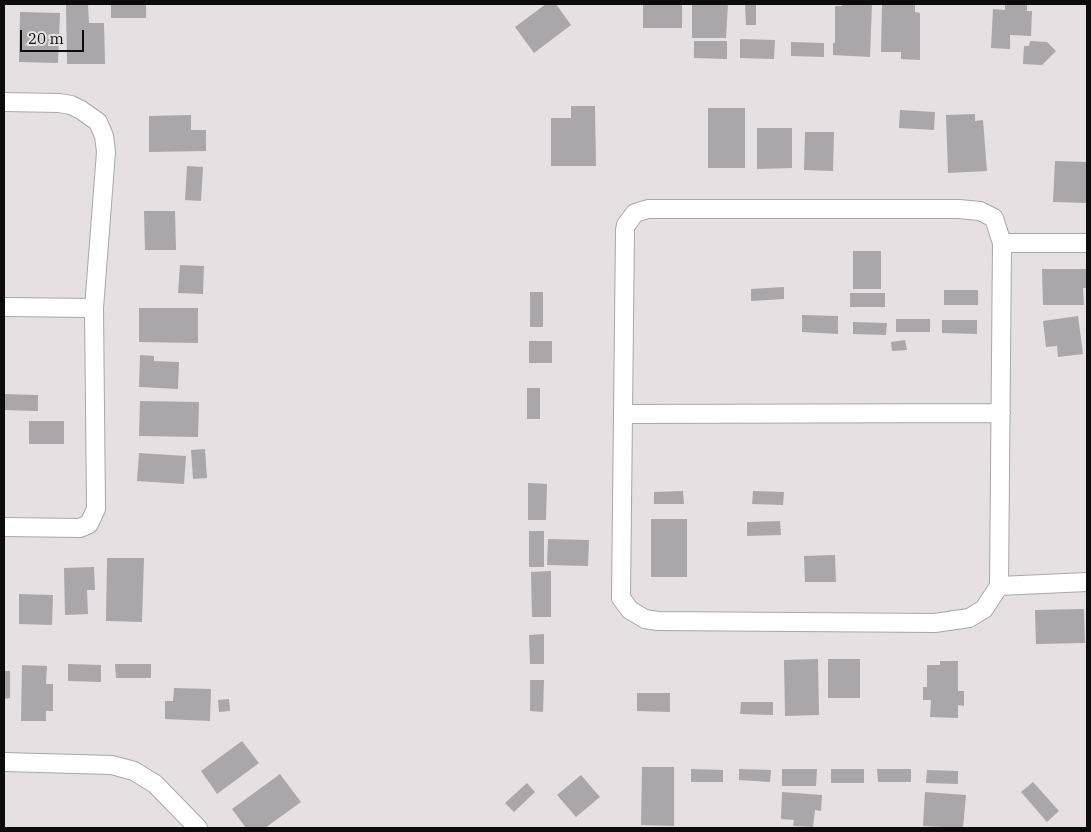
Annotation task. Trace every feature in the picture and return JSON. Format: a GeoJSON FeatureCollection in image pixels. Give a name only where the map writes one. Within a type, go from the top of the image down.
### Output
{"type":"FeatureCollection","features":[{"type":"Feature","properties":{"kind":"street"},"geometry":{"type":"LineString","coordinates":[[4,102],[71,105],[98,122],[104,136],[106,152],[94,308],[96,509],[94,517],[89,524],[80,528],[4,527]]}},
{"type":"Feature","properties":{"kind":"street"},"geometry":{"type":"LineString","coordinates":[[648,208],[980,210],[994,218],[1002,243],[1001,413],[1000,586],[984,609],[969,618],[935,623],[688,622],[645,619],[630,610],[621,598],[625,230],[632,216],[642,210],[648,208]]}},
{"type":"Feature","properties":{"kind":"street"},"geometry":{"type":"LineString","coordinates":[[1002,243],[1087,243]]}},
{"type":"Feature","properties":{"kind":"street"},"geometry":{"type":"LineString","coordinates":[[4,307],[94,308]]}},
{"type":"Feature","properties":{"kind":"street"},"geometry":{"type":"LineString","coordinates":[[623,414],[1001,413]]}},
{"type":"Feature","properties":{"kind":"street"},"geometry":{"type":"LineString","coordinates":[[1000,586],[1087,582]]}},
{"type":"Feature","properties":{"kind":"street"},"geometry":{"type":"LineString","coordinates":[[4,762],[112,765],[134,771],[155,784],[198,828]]}},
{"type":"Feature","properties":{"kind":"building"},"geometry":{"type":"Polygon","coordinates":[[[66,4],[88,4],[89,23],[104,23],[105,64],[67,64],[66,4]]]}},
{"type":"Feature","properties":{"kind":"building"},"geometry":{"type":"Polygon","coordinates":[[[111,4],[146,4],[146,18],[111,18],[111,4]]]}},
{"type":"Feature","properties":{"kind":"building"},"geometry":{"type":"Polygon","coordinates":[[[546,4],[556,4],[571,25],[534,53],[515,27],[546,4]]]}},
{"type":"Feature","properties":{"kind":"building"},"geometry":{"type":"Polygon","coordinates":[[[643,4],[682,4],[682,28],[643,28],[643,4]]]}},
{"type":"Feature","properties":{"kind":"building"},"geometry":{"type":"Polygon","coordinates":[[[692,4],[728,4],[726,38],[692,38],[692,4]]]}},
{"type":"Feature","properties":{"kind":"building"},"geometry":{"type":"Polygon","coordinates":[[[745,4],[756,4],[756,25],[746,25],[745,4]]]}},
{"type":"Feature","properties":{"kind":"building"},"geometry":{"type":"Polygon","coordinates":[[[842,4],[872,4],[870,57],[833,55],[833,43],[835,43],[835,6],[842,6],[842,4]]]}},
{"type":"Feature","properties":{"kind":"building"},"geometry":{"type":"Polygon","coordinates":[[[882,4],[915,4],[915,12],[920,13],[920,60],[901,59],[901,52],[881,52],[882,4]]]}},
{"type":"Feature","properties":{"kind":"building"},"geometry":{"type":"Polygon","coordinates":[[[1005,4],[1027,4],[1027,11],[1032,11],[1031,36],[1010,35],[1010,49],[991,48],[993,9],[1005,10],[1005,4]]]}},
{"type":"Feature","properties":{"kind":"building"},"geometry":{"type":"Polygon","coordinates":[[[20,12],[60,13],[58,63],[19,62],[20,12]]]}},
{"type":"Feature","properties":{"kind":"building"},"geometry":{"type":"Polygon","coordinates":[[[740,39],[775,40],[774,59],[740,58],[740,39]]]}},
{"type":"Feature","properties":{"kind":"building"},"geometry":{"type":"Polygon","coordinates":[[[694,41],[727,41],[727,59],[694,58],[694,41]]]}},
{"type":"Feature","properties":{"kind":"building"},"geometry":{"type":"Polygon","coordinates":[[[1030,41],[1047,42],[1056,51],[1042,65],[1023,64],[1024,46],[1029,46],[1030,41]]]}},
{"type":"Feature","properties":{"kind":"building"},"geometry":{"type":"Polygon","coordinates":[[[791,42],[824,43],[824,57],[791,56],[791,42]]]}},
{"type":"Feature","properties":{"kind":"building"},"geometry":{"type":"Polygon","coordinates":[[[571,106],[595,106],[596,166],[551,166],[551,118],[571,118],[571,106]]]}},
{"type":"Feature","properties":{"kind":"building"},"geometry":{"type":"Polygon","coordinates":[[[708,108],[745,108],[745,168],[708,168],[708,108]]]}},
{"type":"Feature","properties":{"kind":"building"},"geometry":{"type":"Polygon","coordinates":[[[900,110],[935,112],[934,130],[899,128],[900,110]]]}},
{"type":"Feature","properties":{"kind":"building"},"geometry":{"type":"Polygon","coordinates":[[[975,114],[975,121],[983,120],[987,171],[948,173],[946,115],[975,114]]]}},
{"type":"Feature","properties":{"kind":"building"},"geometry":{"type":"Polygon","coordinates":[[[191,115],[191,130],[206,130],[206,151],[149,152],[149,116],[191,115]]]}},
{"type":"Feature","properties":{"kind":"building"},"geometry":{"type":"Polygon","coordinates":[[[757,128],[792,128],[792,168],[757,169],[757,128]]]}},
{"type":"Feature","properties":{"kind":"building"},"geometry":{"type":"Polygon","coordinates":[[[805,132],[834,132],[833,171],[804,170],[805,132]]]}},
{"type":"Feature","properties":{"kind":"building"},"geometry":{"type":"Polygon","coordinates":[[[1055,161],[1087,162],[1087,203],[1053,202],[1055,161]]]}},
{"type":"Feature","properties":{"kind":"building"},"geometry":{"type":"Polygon","coordinates":[[[187,166],[203,167],[201,201],[185,200],[187,166]]]}},
{"type":"Feature","properties":{"kind":"building"},"geometry":{"type":"Polygon","coordinates":[[[144,211],[175,211],[176,250],[145,250],[144,211]]]}},
{"type":"Feature","properties":{"kind":"building"},"geometry":{"type":"Polygon","coordinates":[[[853,251],[881,251],[881,289],[853,289],[853,251]]]}},
{"type":"Feature","properties":{"kind":"building"},"geometry":{"type":"Polygon","coordinates":[[[180,265],[204,266],[203,294],[178,293],[180,265]]]}},
{"type":"Feature","properties":{"kind":"building"},"geometry":{"type":"Polygon","coordinates":[[[1042,269],[1087,269],[1087,288],[1083,288],[1084,305],[1043,305],[1042,269]]]}},
{"type":"Feature","properties":{"kind":"building"},"geometry":{"type":"Polygon","coordinates":[[[784,287],[784,299],[751,301],[751,289],[784,287]]]}},
{"type":"Feature","properties":{"kind":"building"},"geometry":{"type":"Polygon","coordinates":[[[944,290],[978,290],[978,305],[944,305],[944,290]]]}},
{"type":"Feature","properties":{"kind":"building"},"geometry":{"type":"Polygon","coordinates":[[[530,292],[543,292],[543,327],[530,327],[530,292]]]}},
{"type":"Feature","properties":{"kind":"building"},"geometry":{"type":"Polygon","coordinates":[[[850,293],[885,293],[885,307],[850,307],[850,293]]]}},
{"type":"Feature","properties":{"kind":"building"},"geometry":{"type":"Polygon","coordinates":[[[139,308],[198,308],[198,343],[139,342],[139,308]]]}},
{"type":"Feature","properties":{"kind":"building"},"geometry":{"type":"Polygon","coordinates":[[[802,315],[838,316],[838,334],[802,332],[802,315]]]}},
{"type":"Feature","properties":{"kind":"building"},"geometry":{"type":"Polygon","coordinates":[[[1078,316],[1083,354],[1058,357],[1057,346],[1046,347],[1043,321],[1078,316]]]}},
{"type":"Feature","properties":{"kind":"building"},"geometry":{"type":"Polygon","coordinates":[[[896,319],[930,319],[930,332],[896,332],[896,319]]]}},
{"type":"Feature","properties":{"kind":"building"},"geometry":{"type":"Polygon","coordinates":[[[942,320],[977,320],[977,334],[942,333],[942,320]]]}},
{"type":"Feature","properties":{"kind":"building"},"geometry":{"type":"Polygon","coordinates":[[[853,322],[887,323],[886,335],[853,334],[853,322]]]}},
{"type":"Feature","properties":{"kind":"building"},"geometry":{"type":"Polygon","coordinates":[[[905,340],[907,350],[892,351],[891,342],[905,340]]]}},
{"type":"Feature","properties":{"kind":"building"},"geometry":{"type":"Polygon","coordinates":[[[529,341],[552,341],[552,363],[529,363],[529,341]]]}},
{"type":"Feature","properties":{"kind":"building"},"geometry":{"type":"Polygon","coordinates":[[[140,355],[154,356],[154,361],[179,362],[178,389],[139,387],[140,355]]]}},
{"type":"Feature","properties":{"kind":"building"},"geometry":{"type":"Polygon","coordinates":[[[527,388],[540,388],[540,419],[527,419],[527,388]]]}},
{"type":"Feature","properties":{"kind":"building"},"geometry":{"type":"Polygon","coordinates":[[[4,394],[38,395],[38,411],[4,410],[4,394]]]}},
{"type":"Feature","properties":{"kind":"building"},"geometry":{"type":"Polygon","coordinates":[[[140,401],[199,402],[198,437],[139,436],[140,401]]]}},
{"type":"Feature","properties":{"kind":"building"},"geometry":{"type":"Polygon","coordinates":[[[29,421],[64,421],[64,444],[29,444],[29,421]]]}},
{"type":"Feature","properties":{"kind":"building"},"geometry":{"type":"Polygon","coordinates":[[[205,449],[207,478],[193,479],[191,450],[205,449]]]}},
{"type":"Feature","properties":{"kind":"building"},"geometry":{"type":"Polygon","coordinates":[[[139,453],[186,456],[184,484],[137,481],[139,453]]]}},
{"type":"Feature","properties":{"kind":"building"},"geometry":{"type":"Polygon","coordinates":[[[528,483],[547,484],[546,520],[528,520],[528,483]]]}},
{"type":"Feature","properties":{"kind":"building"},"geometry":{"type":"Polygon","coordinates":[[[683,491],[684,504],[654,504],[654,492],[683,491]]]}},
{"type":"Feature","properties":{"kind":"building"},"geometry":{"type":"Polygon","coordinates":[[[753,491],[784,492],[783,505],[752,504],[753,491]]]}},
{"type":"Feature","properties":{"kind":"building"},"geometry":{"type":"Polygon","coordinates":[[[651,519],[687,519],[687,577],[651,577],[651,519]]]}},
{"type":"Feature","properties":{"kind":"building"},"geometry":{"type":"Polygon","coordinates":[[[780,521],[781,535],[747,536],[747,522],[780,521]]]}},
{"type":"Feature","properties":{"kind":"building"},"geometry":{"type":"Polygon","coordinates":[[[529,531],[544,531],[544,567],[529,567],[529,531]]]}},
{"type":"Feature","properties":{"kind":"building"},"geometry":{"type":"Polygon","coordinates":[[[548,539],[589,540],[588,566],[547,565],[548,539]]]}},
{"type":"Feature","properties":{"kind":"building"},"geometry":{"type":"Polygon","coordinates":[[[835,555],[836,582],[805,582],[804,556],[835,555]]]}},
{"type":"Feature","properties":{"kind":"building"},"geometry":{"type":"Polygon","coordinates":[[[107,558],[144,558],[142,622],[106,621],[107,558]]]}},
{"type":"Feature","properties":{"kind":"building"},"geometry":{"type":"Polygon","coordinates":[[[94,567],[95,590],[87,590],[88,614],[65,615],[64,568],[94,567]]]}},
{"type":"Feature","properties":{"kind":"building"},"geometry":{"type":"Polygon","coordinates":[[[551,571],[551,617],[532,617],[531,572],[551,571]]]}},
{"type":"Feature","properties":{"kind":"building"},"geometry":{"type":"Polygon","coordinates":[[[19,594],[53,595],[52,625],[19,624],[19,594]]]}},
{"type":"Feature","properties":{"kind":"building"},"geometry":{"type":"Polygon","coordinates":[[[1084,609],[1085,643],[1036,644],[1035,610],[1084,609]]]}},
{"type":"Feature","properties":{"kind":"building"},"geometry":{"type":"Polygon","coordinates":[[[544,634],[544,664],[530,664],[529,635],[544,634]]]}},
{"type":"Feature","properties":{"kind":"building"},"geometry":{"type":"Polygon","coordinates":[[[818,659],[819,715],[785,716],[784,660],[818,659]]]}},
{"type":"Feature","properties":{"kind":"building"},"geometry":{"type":"Polygon","coordinates":[[[828,659],[860,659],[860,698],[828,698],[828,659]]]}},
{"type":"Feature","properties":{"kind":"building"},"geometry":{"type":"Polygon","coordinates":[[[940,661],[958,661],[958,691],[964,691],[964,706],[958,705],[958,718],[930,717],[931,700],[923,700],[923,687],[927,687],[927,665],[940,665],[940,661]]]}},
{"type":"Feature","properties":{"kind":"building"},"geometry":{"type":"Polygon","coordinates":[[[68,664],[101,665],[101,682],[68,681],[68,664]]]}},
{"type":"Feature","properties":{"kind":"building"},"geometry":{"type":"Polygon","coordinates":[[[115,664],[151,664],[151,678],[116,678],[115,664]]]}},
{"type":"Feature","properties":{"kind":"building"},"geometry":{"type":"Polygon","coordinates":[[[22,665],[47,666],[46,684],[53,684],[53,711],[46,711],[46,721],[21,721],[22,665]]]}},
{"type":"Feature","properties":{"kind":"building"},"geometry":{"type":"Polygon","coordinates":[[[4,671],[10,671],[10,698],[4,699],[4,671]]]}},
{"type":"Feature","properties":{"kind":"building"},"geometry":{"type":"Polygon","coordinates":[[[530,680],[544,680],[543,712],[530,711],[530,680]]]}},
{"type":"Feature","properties":{"kind":"building"},"geometry":{"type":"Polygon","coordinates":[[[174,688],[211,689],[210,721],[165,719],[165,701],[173,701],[174,688]]]}},
{"type":"Feature","properties":{"kind":"building"},"geometry":{"type":"Polygon","coordinates":[[[637,693],[670,693],[670,712],[637,711],[637,693]]]}},
{"type":"Feature","properties":{"kind":"building"},"geometry":{"type":"Polygon","coordinates":[[[229,699],[230,711],[219,712],[218,700],[229,699]]]}},
{"type":"Feature","properties":{"kind":"building"},"geometry":{"type":"Polygon","coordinates":[[[741,702],[773,702],[773,715],[740,714],[741,702]]]}},
{"type":"Feature","properties":{"kind":"building"},"geometry":{"type":"Polygon","coordinates":[[[242,741],[259,763],[217,794],[201,771],[242,741]]]}},
{"type":"Feature","properties":{"kind":"building"},"geometry":{"type":"Polygon","coordinates":[[[642,767],[674,767],[674,826],[641,825],[642,767]]]}},
{"type":"Feature","properties":{"kind":"building"},"geometry":{"type":"Polygon","coordinates":[[[691,769],[723,770],[723,782],[691,782],[691,769]]]}},
{"type":"Feature","properties":{"kind":"building"},"geometry":{"type":"Polygon","coordinates":[[[739,769],[771,770],[770,782],[739,780],[739,769]]]}},
{"type":"Feature","properties":{"kind":"building"},"geometry":{"type":"Polygon","coordinates":[[[782,769],[817,769],[816,786],[782,786],[782,769]]]}},
{"type":"Feature","properties":{"kind":"building"},"geometry":{"type":"Polygon","coordinates":[[[831,769],[864,769],[864,783],[831,783],[831,769]]]}},
{"type":"Feature","properties":{"kind":"building"},"geometry":{"type":"Polygon","coordinates":[[[877,769],[911,769],[911,782],[878,782],[877,769]]]}},
{"type":"Feature","properties":{"kind":"building"},"geometry":{"type":"Polygon","coordinates":[[[927,770],[958,771],[958,784],[926,783],[927,770]]]}},
{"type":"Feature","properties":{"kind":"building"},"geometry":{"type":"Polygon","coordinates":[[[280,774],[301,802],[265,828],[246,828],[232,809],[280,774]]]}},
{"type":"Feature","properties":{"kind":"building"},"geometry":{"type":"Polygon","coordinates":[[[581,775],[600,797],[576,817],[557,795],[581,775]]]}},
{"type":"Feature","properties":{"kind":"building"},"geometry":{"type":"Polygon","coordinates":[[[1033,782],[1059,811],[1047,822],[1021,792],[1033,782]]]}},
{"type":"Feature","properties":{"kind":"building"},"geometry":{"type":"Polygon","coordinates":[[[527,783],[535,792],[514,812],[505,803],[527,783]]]}},
{"type":"Feature","properties":{"kind":"building"},"geometry":{"type":"Polygon","coordinates":[[[782,792],[822,795],[821,811],[815,810],[813,827],[793,826],[794,820],[781,819],[782,792]]]}},
{"type":"Feature","properties":{"kind":"building"},"geometry":{"type":"Polygon","coordinates":[[[925,792],[966,795],[963,828],[923,826],[925,792]]]}}]}
